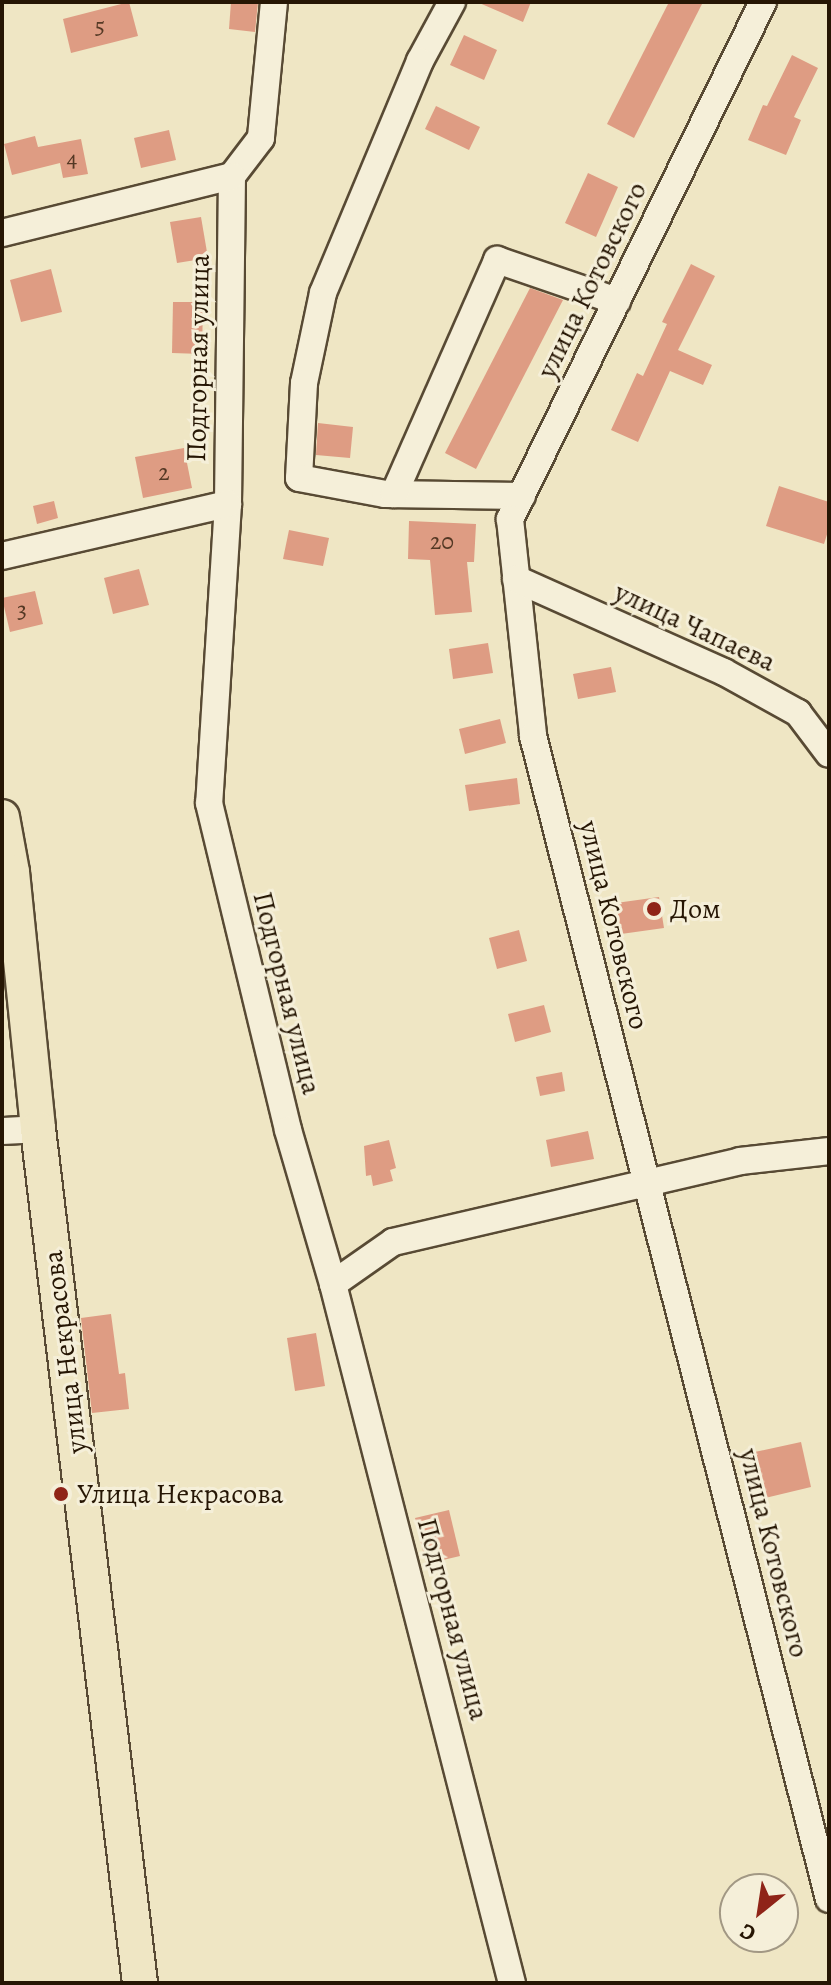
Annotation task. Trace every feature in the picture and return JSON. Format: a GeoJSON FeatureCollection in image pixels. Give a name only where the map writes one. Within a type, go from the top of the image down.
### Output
{"type":"FeatureCollection","features":[{"type":"Feature","properties":{"kind":"main road","name":"улица Некрасова"},"geometry":{"type":"LineString","coordinates":[[2,817],[140,1983]]}},
{"type":"Feature","properties":{"kind":"street"},"geometry":{"type":"LineString","coordinates":[[2,233],[232,176],[261,138],[274,2]]}},
{"type":"Feature","properties":{"kind":"street"},"geometry":{"type":"LineString","coordinates":[[452,2],[420,61],[323,293],[304,383],[299,478],[394,494],[522,496]]}},
{"type":"Feature","properties":{"kind":"street","name":"улица Котовского"},"geometry":{"type":"LineString","coordinates":[[763,2],[510,519],[533,736],[829,1899]]}},
{"type":"Feature","properties":{"kind":"street","name":"Подгорная улица"},"geometry":{"type":"LineString","coordinates":[[232,176],[228,504],[209,803],[288,1130],[333,1284],[512,1983]]}},
{"type":"Feature","properties":{"kind":"street"},"geometry":{"type":"LineString","coordinates":[[394,494],[497,260],[617,301]]}},
{"type":"Feature","properties":{"kind":"street"},"geometry":{"type":"LineString","coordinates":[[2,556],[228,504]]}},
{"type":"Feature","properties":{"kind":"street","name":"улица Чапаева"},"geometry":{"type":"LineString","coordinates":[[516,579],[724,672],[798,713],[829,754]]}},
{"type":"Feature","properties":{"kind":"street"},"geometry":{"type":"LineString","coordinates":[[2,1131],[38,1129]]}},
{"type":"Feature","properties":{"kind":"street"},"geometry":{"type":"LineString","coordinates":[[333,1284],[393,1242],[740,1161],[829,1151]]}},
{"type":"Feature","properties":{"kind":"building"},"geometry":{"type":"Polygon","coordinates":[[[129,2],[138,36],[71,53],[63,19],[129,2]]]}},
{"type":"Feature","properties":{"kind":"building"},"geometry":{"type":"Polygon","coordinates":[[[231,2],[258,2],[255,32],[229,29],[231,2]]]}},
{"type":"Feature","properties":{"kind":"building"},"geometry":{"type":"Polygon","coordinates":[[[477,2],[531,2],[523,22],[477,2]]]}},
{"type":"Feature","properties":{"kind":"building"},"geometry":{"type":"Polygon","coordinates":[[[669,2],[703,2],[634,138],[607,124],[669,2]]]}},
{"type":"Feature","properties":{"kind":"building"},"geometry":{"type":"Polygon","coordinates":[[[464,35],[497,50],[484,80],[450,65],[464,35]]]}},
{"type":"Feature","properties":{"kind":"building"},"geometry":{"type":"Polygon","coordinates":[[[792,55],[818,68],[794,117],[801,120],[786,155],[748,140],[763,105],[767,106],[792,55]]]}},
{"type":"Feature","properties":{"kind":"building"},"geometry":{"type":"Polygon","coordinates":[[[436,106],[480,127],[469,150],[425,129],[436,106]]]}},
{"type":"Feature","properties":{"kind":"building"},"geometry":{"type":"Polygon","coordinates":[[[169,130],[176,160],[141,168],[134,138],[169,130]]]}},
{"type":"Feature","properties":{"kind":"building"},"geometry":{"type":"Polygon","coordinates":[[[35,136],[38,147],[81,139],[88,174],[63,178],[60,163],[12,175],[4,144],[35,136]]]}},
{"type":"Feature","properties":{"kind":"building"},"geometry":{"type":"Polygon","coordinates":[[[588,173],[618,187],[596,237],[565,223],[588,173]]]}},
{"type":"Feature","properties":{"kind":"building"},"geometry":{"type":"Polygon","coordinates":[[[201,217],[208,258],[177,263],[170,222],[201,217]]]}},
{"type":"Feature","properties":{"kind":"building"},"geometry":{"type":"Polygon","coordinates":[[[691,264],[715,276],[678,350],[712,365],[703,385],[670,371],[638,442],[611,430],[637,373],[643,376],[667,324],[662,322],[691,264]]]}},
{"type":"Feature","properties":{"kind":"building"},"geometry":{"type":"Polygon","coordinates":[[[51,269],[62,312],[21,322],[10,280],[51,269]]]}},
{"type":"Feature","properties":{"kind":"building"},"geometry":{"type":"Polygon","coordinates":[[[530,288],[563,300],[476,469],[445,453],[530,288]]]}},
{"type":"Feature","properties":{"kind":"building"},"geometry":{"type":"Polygon","coordinates":[[[173,302],[203,302],[202,354],[172,353],[173,302]]]}},
{"type":"Feature","properties":{"kind":"building"},"geometry":{"type":"Polygon","coordinates":[[[318,423],[353,427],[350,458],[316,455],[318,423]]]}},
{"type":"Feature","properties":{"kind":"building"},"geometry":{"type":"Polygon","coordinates":[[[184,448],[192,488],[143,498],[135,457],[184,448]]]}},
{"type":"Feature","properties":{"kind":"building"},"geometry":{"type":"Polygon","coordinates":[[[779,486],[829,502],[829,528],[824,544],[766,526],[779,486]]]}},
{"type":"Feature","properties":{"kind":"building"},"geometry":{"type":"Polygon","coordinates":[[[54,501],[58,518],[37,524],[33,506],[54,501]]]}},
{"type":"Feature","properties":{"kind":"building"},"geometry":{"type":"Polygon","coordinates":[[[409,521],[476,524],[474,562],[467,562],[472,612],[435,615],[430,560],[408,559],[409,521]]]}},
{"type":"Feature","properties":{"kind":"building"},"geometry":{"type":"Polygon","coordinates":[[[289,530],[329,538],[323,566],[283,559],[289,530]]]}},
{"type":"Feature","properties":{"kind":"building"},"geometry":{"type":"Polygon","coordinates":[[[139,569],[149,605],[113,614],[104,578],[139,569]]]}},
{"type":"Feature","properties":{"kind":"building"},"geometry":{"type":"Polygon","coordinates":[[[35,591],[43,624],[10,632],[2,598],[35,591]]]}},
{"type":"Feature","properties":{"kind":"building"},"geometry":{"type":"Polygon","coordinates":[[[488,643],[493,673],[453,679],[449,649],[488,643]]]}},
{"type":"Feature","properties":{"kind":"building"},"geometry":{"type":"Polygon","coordinates":[[[611,667],[616,692],[578,699],[573,674],[611,667]]]}},
{"type":"Feature","properties":{"kind":"building"},"geometry":{"type":"Polygon","coordinates":[[[500,719],[506,743],[465,754],[459,729],[500,719]]]}},
{"type":"Feature","properties":{"kind":"building"},"geometry":{"type":"Polygon","coordinates":[[[517,778],[520,804],[469,811],[465,785],[517,778]]]}},
{"type":"Feature","properties":{"kind":"building"},"geometry":{"type":"Polygon","coordinates":[[[659,897],[664,928],[621,934],[616,903],[659,897]]]}},
{"type":"Feature","properties":{"kind":"building"},"geometry":{"type":"Polygon","coordinates":[[[519,930],[527,961],[497,969],[489,938],[519,930]]]}},
{"type":"Feature","properties":{"kind":"building"},"geometry":{"type":"Polygon","coordinates":[[[544,1005],[551,1032],[515,1042],[508,1014],[544,1005]]]}},
{"type":"Feature","properties":{"kind":"building"},"geometry":{"type":"Polygon","coordinates":[[[562,1072],[565,1091],[540,1096],[536,1077],[562,1072]]]}},
{"type":"Feature","properties":{"kind":"building"},"geometry":{"type":"Polygon","coordinates":[[[588,1131],[594,1159],[551,1167],[546,1140],[588,1131]]]}},
{"type":"Feature","properties":{"kind":"building"},"geometry":{"type":"Polygon","coordinates":[[[389,1140],[396,1168],[390,1170],[393,1181],[373,1186],[371,1175],[366,1176],[364,1146],[389,1140]]]}},
{"type":"Feature","properties":{"kind":"building"},"geometry":{"type":"Polygon","coordinates":[[[111,1314],[119,1374],[125,1373],[129,1409],[92,1413],[81,1318],[111,1314]]]}},
{"type":"Feature","properties":{"kind":"building"},"geometry":{"type":"Polygon","coordinates":[[[316,1333],[325,1386],[295,1391],[287,1338],[316,1333]]]}},
{"type":"Feature","properties":{"kind":"building"},"geometry":{"type":"Polygon","coordinates":[[[801,1442],[811,1487],[761,1499],[750,1453],[801,1442]]]}},
{"type":"Feature","properties":{"kind":"building"},"geometry":{"type":"Polygon","coordinates":[[[449,1510],[460,1556],[426,1564],[415,1518],[449,1510]]]}},
{"type":"Feature","properties":{"kind":"place","name":"Дом"},"geometry":{"type":"Point","coordinates":[654,909]}},
{"type":"Feature","properties":{"kind":"place","name":"Улица Некрасова"},"geometry":{"type":"Point","coordinates":[61,1494]}}]}
